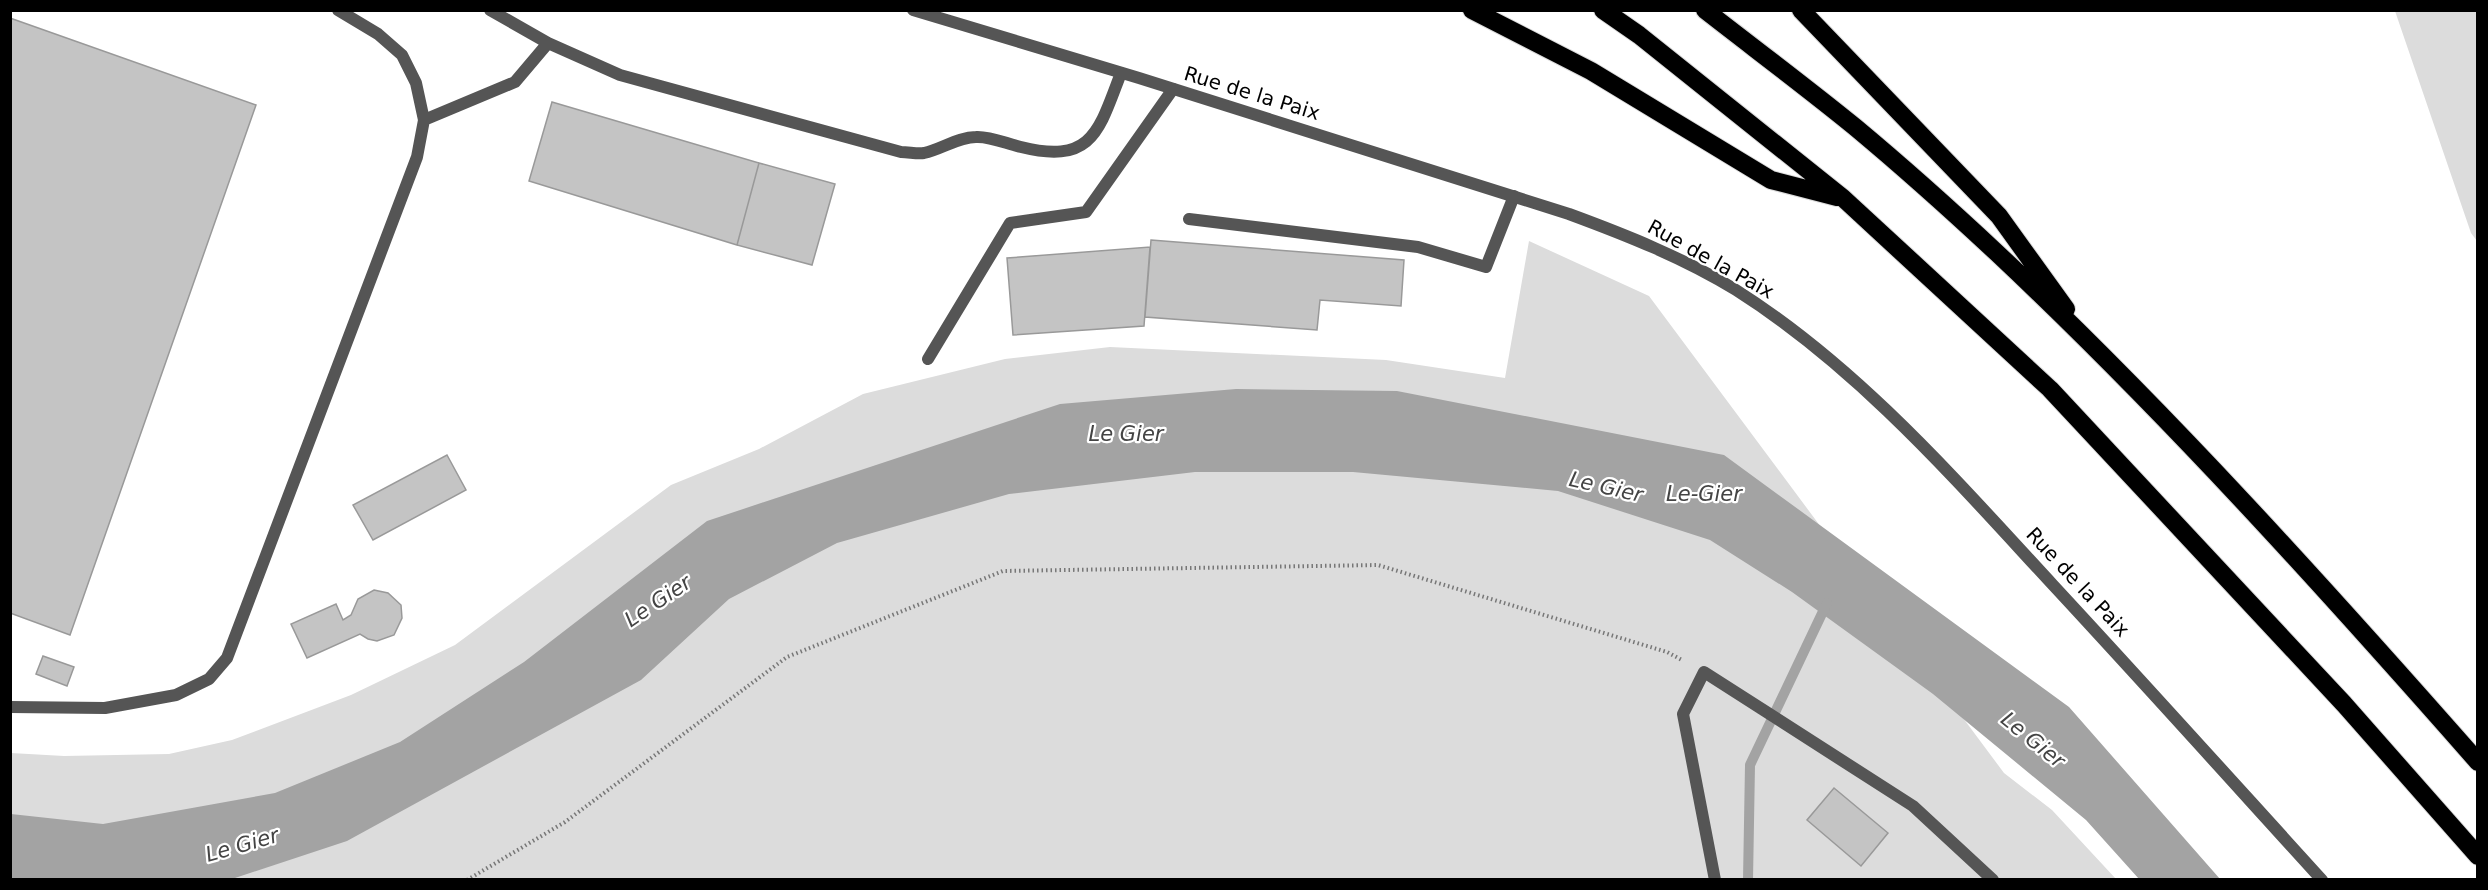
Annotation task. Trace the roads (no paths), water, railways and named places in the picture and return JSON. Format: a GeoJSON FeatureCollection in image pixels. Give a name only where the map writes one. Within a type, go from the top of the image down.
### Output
{"type":"FeatureCollection","features":[{"type":"Feature","properties":{"kind":"highway"},"geometry":{"type":"LineString","coordinates":[[1472,10],[1591,71],[1771,180],[1843,198]]}},
{"type":"Feature","properties":{"kind":"highway"},"geometry":{"type":"LineString","coordinates":[[1603,10],[1639,35],[1843,198],[2050,389],[2344,704],[2478,856]]}},
{"type":"Feature","properties":{"kind":"highway"},"geometry":{"type":"LineString","coordinates":[[1705,10],[1856,128],[1996,252],[2094,347],[2212,467],[2331,596],[2478,762]]}},
{"type":"Feature","properties":{"kind":"highway"},"geometry":{"type":"LineString","coordinates":[[1801,10],[1999,216],[2094,347]]}},
{"type":"Feature","properties":{"kind":"street"},"geometry":{"type":"LineString","coordinates":[[10,707],[105,708],[176,695],[209,680],[227,658],[417,157],[424,120],[417,83],[402,55],[378,34],[338,10]]}},
{"type":"Feature","properties":{"kind":"street"},"geometry":{"type":"LineString","coordinates":[[490,10],[548,43],[620,75],[901,152],[921,153],[978,136],[1044,152],[1072,151],[1082,146],[1099,128],[1121,73]]}},
{"type":"Feature","properties":{"kind":"street","name":"Rue de la Paix"},"geometry":{"type":"LineString","coordinates":[[913,10],[1514,196],[1626,235],[1674,257],[1734,290],[1835,363],[1901,423],[1990,516],[2322,879]]}},
{"type":"Feature","properties":{"kind":"street"},"geometry":{"type":"LineString","coordinates":[[424,120],[514,82],[548,43]]}},
{"type":"Feature","properties":{"kind":"street"},"geometry":{"type":"LineString","coordinates":[[928,359],[1010,224],[1086,212],[1173,89]]}},
{"type":"Feature","properties":{"kind":"street"},"geometry":{"type":"LineString","coordinates":[[1189,219],[1418,247],[1485,267],[1514,196]]}},
{"type":"Feature","properties":{"kind":"street"},"geometry":{"type":"LineString","coordinates":[[1715,879],[1683,714],[1704,672],[1913,806],[1993,879]]}},
{"type":"Feature","properties":{"kind":"water","name":"Le-Gier"},"geometry":{"type":"Polygon","coordinates":[[[1236,389],[1397,391],[1724,455],[2069,707],[2220,879],[2139,879],[2086,820],[1933,694],[1792,592],[1710,540],[1558,491],[1353,472],[1195,472],[1009,494],[837,543],[729,599],[641,680],[347,841],[232,879],[11,879],[11,814],[103,824],[275,793],[400,742],[524,662],[707,521],[1060,404],[1236,389]]]}},
{"type":"Feature","properties":{"kind":"waterway"},"geometry":{"type":"LineString","coordinates":[[1748,880],[1750,765],[1827,603]]}},
{"type":"Feature","properties":{"kind":"water label","name":"Le Gier"},"geometry":{"type":"Point","coordinates":[1126,434]}},
{"type":"Feature","properties":{"kind":"water label","name":"Le Gier"},"geometry":{"type":"Point","coordinates":[1606,487]}},
{"type":"Feature","properties":{"kind":"water label","name":"Le Gier"},"geometry":{"type":"Point","coordinates":[658,601]}},
{"type":"Feature","properties":{"kind":"water label","name":"Le Gier"},"geometry":{"type":"Point","coordinates":[2033,740]}},
{"type":"Feature","properties":{"kind":"water label","name":"Le Gier"},"geometry":{"type":"Point","coordinates":[242,845]}}]}
